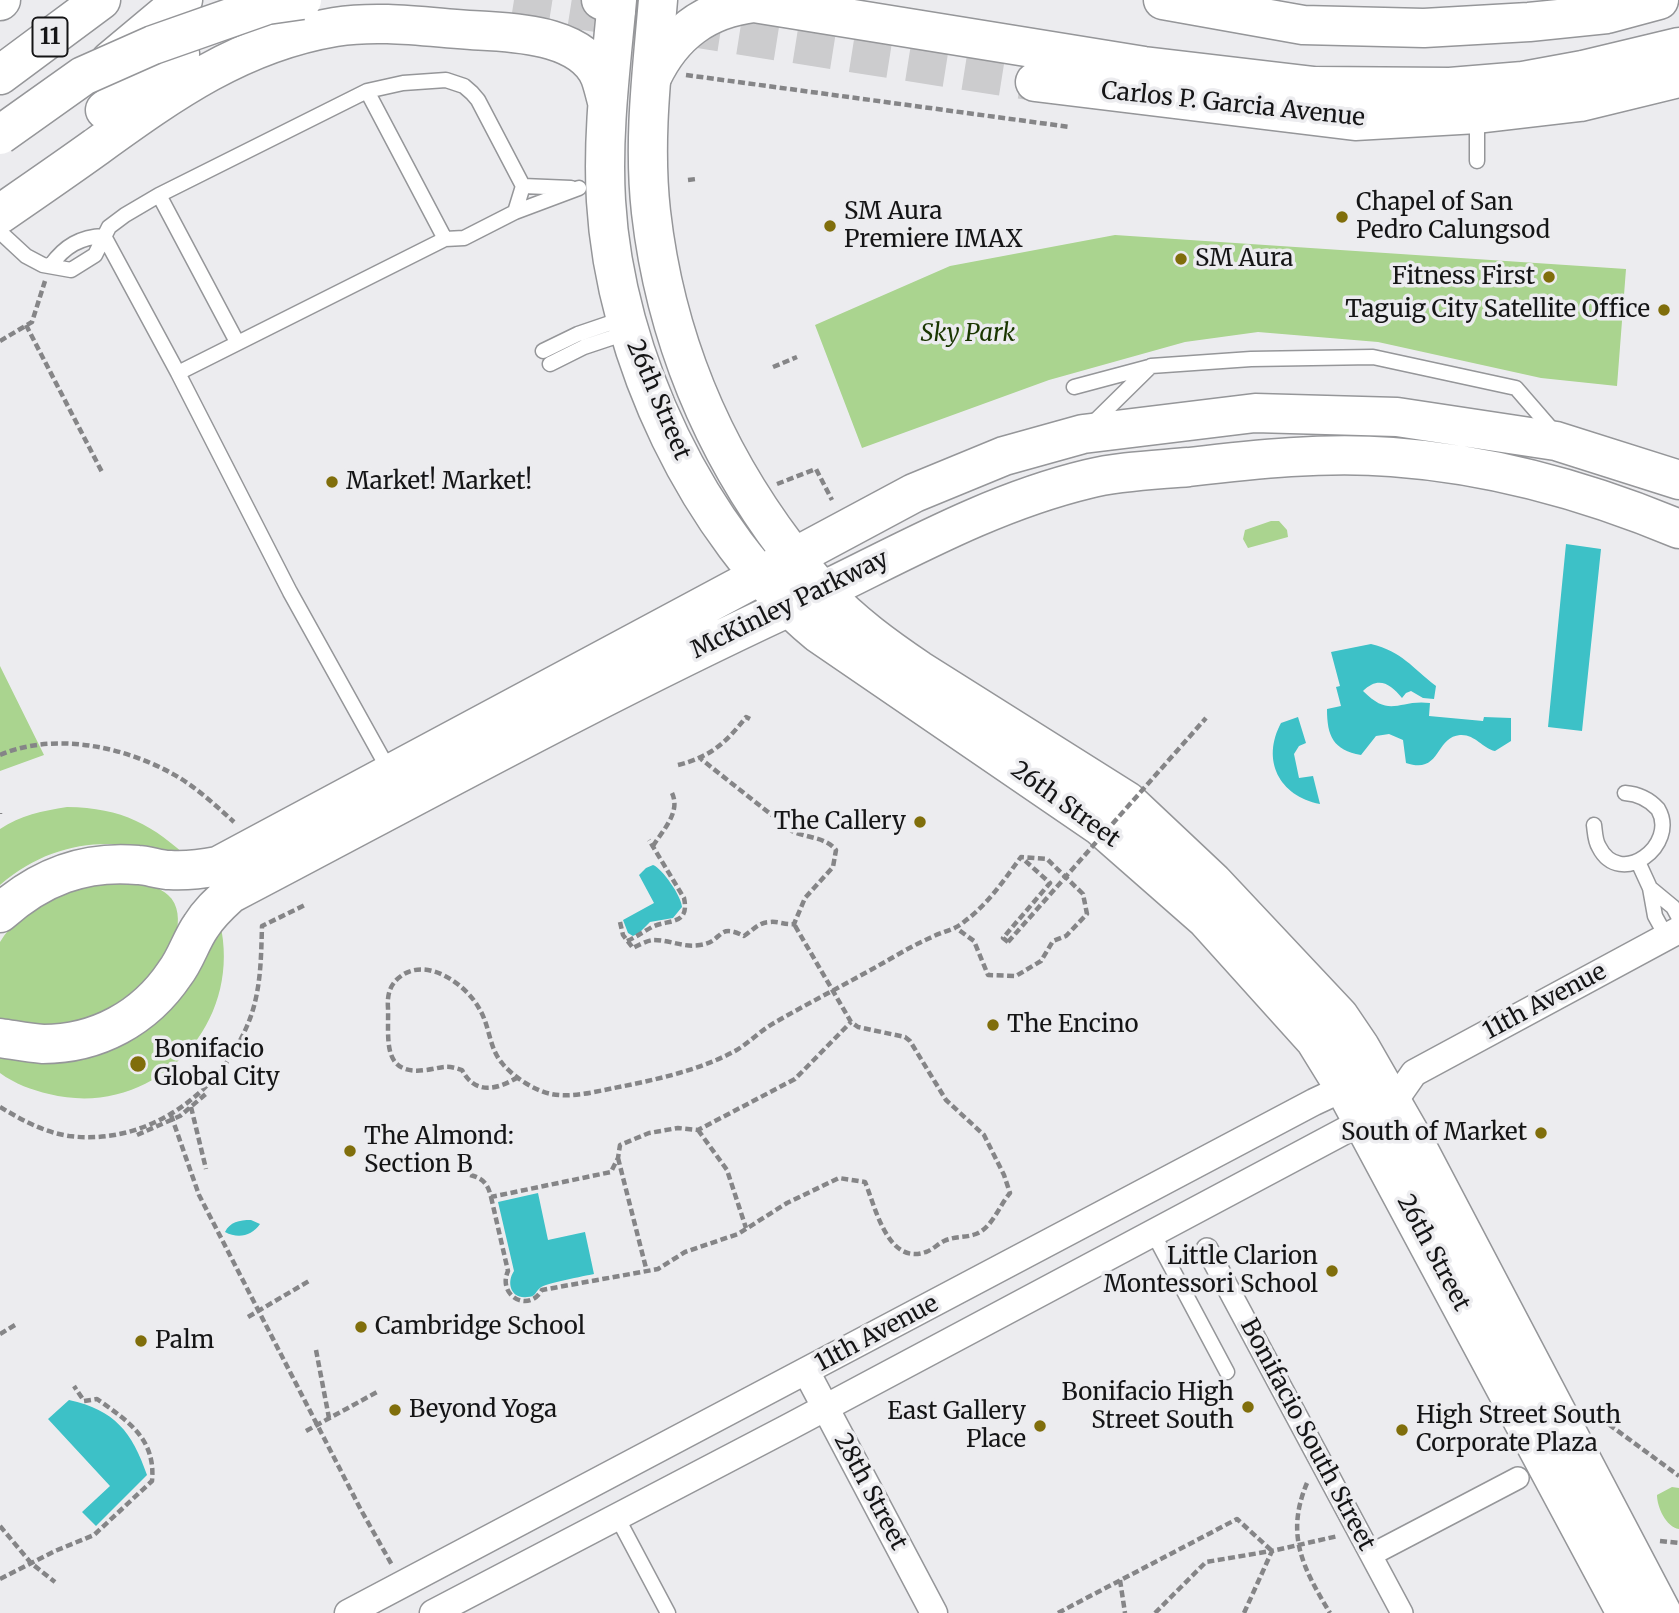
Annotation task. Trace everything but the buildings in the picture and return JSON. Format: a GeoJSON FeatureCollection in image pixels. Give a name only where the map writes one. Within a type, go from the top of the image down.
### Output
{"type":"FeatureCollection","features":[{"type":"Feature","properties":{"kind":"main road","name":"11"},"geometry":{"type":"LineString","coordinates":[[0,75],[102,0]]}},
{"type":"Feature","properties":{"kind":"main road"},"geometry":{"type":"LineString","coordinates":[[0,156],[146,28],[183,0]]}},
{"type":"Feature","properties":{"kind":"main road"},"geometry":{"type":"LineString","coordinates":[[0,135],[83,76],[153,45],[267,5],[302,0]]}},
{"type":"Feature","properties":{"kind":"main road","name":"26th Street"},"geometry":{"type":"LineString","coordinates":[[658,0],[669,76],[647,153],[659,267],[672,322],[690,376],[713,428],[740,479],[794,556],[805,599]]}},
{"type":"Feature","properties":{"kind":"main road"},"geometry":{"type":"LineString","coordinates":[[1163,0],[1303,25],[1424,29],[1607,14],[1659,0]]}},
{"type":"Feature","properties":{"kind":"main road"},"geometry":{"type":"LineString","coordinates":[[669,76],[658,62],[674,41],[698,22],[726,8],[754,3],[1144,66],[1314,86],[1450,87],[1523,81],[1679,47]]}},
{"type":"Feature","properties":{"kind":"main road","name":"26th Street"},"geometry":{"type":"LineString","coordinates":[[611,4],[608,104],[592,186],[610,245],[627,325],[653,399],[690,477],[761,576],[851,619],[898,656],[1127,801],[1213,882],[1339,1016],[1662,1613]]}},
{"type":"Feature","properties":{"kind":"main road"},"geometry":{"type":"LineString","coordinates":[[0,212],[172,94],[227,60],[272,43],[335,27],[393,24],[518,33],[561,44],[583,55],[600,75],[608,104]]}},
{"type":"Feature","properties":{"kind":"main road"},"geometry":{"type":"LineString","coordinates":[[0,212],[81,129],[180,54]]}},
{"type":"Feature","properties":{"kind":"main road","name":"Carlos P. Garcia Avenue"},"geometry":{"type":"LineString","coordinates":[[1035,82],[1355,121],[1477,114],[1580,102],[1679,78]]}},
{"type":"Feature","properties":{"kind":"main road","name":"McKinley Parkway"},"geometry":{"type":"LineString","coordinates":[[5,1036],[41,1044],[68,1042],[94,1037],[118,1026],[141,1012],[160,993],[177,972],[213,909],[230,894],[399,786],[794,556],[914,493],[1004,456],[1083,434],[1255,414],[1397,417],[1563,443],[1679,481]]}},
{"type":"Feature","properties":{"kind":"main road","name":"McKinley Parkway"},"geometry":{"type":"LineString","coordinates":[[0,913],[41,882],[64,872],[103,864],[142,865],[167,870],[218,866],[657,670],[942,531],[1014,500],[1092,478],[1254,459],[1392,457],[1495,471],[1627,507],[1679,528]]}},
{"type":"Feature","properties":{"kind":"main road"},"geometry":{"type":"LineString","coordinates":[[142,865],[161,874],[177,888],[187,906],[191,927],[189,948]]}},
{"type":"Feature","properties":{"kind":"main road","name":"26th Street"},"geometry":{"type":"LineString","coordinates":[[1378,1092],[1626,1613]]}},
{"type":"Feature","properties":{"kind":"street","name":"11th Avenue"},"geometry":{"type":"LineString","coordinates":[[348,1613],[806,1371],[1378,1092],[1675,928]]}},
{"type":"Feature","properties":{"kind":"street","name":"11th Avenue"},"geometry":{"type":"LineString","coordinates":[[433,1613],[1153,1233],[1378,1092]]}},
{"type":"Feature","properties":{"kind":"street","name":"Bonifacio South Street"},"geometry":{"type":"LineString","coordinates":[[1209,1253],[1402,1613]]}},
{"type":"Feature","properties":{"kind":"street","name":"28th Street"},"geometry":{"type":"LineString","coordinates":[[806,1371],[934,1613]]}},
{"type":"Feature","properties":{"kind":"street"},"geometry":{"type":"LineString","coordinates":[[1371,1555],[1518,1478]]}},
{"type":"Feature","properties":{"kind":"lane"},"geometry":{"type":"LineString","coordinates":[[0,232],[26,256],[43,265],[71,270],[95,255],[109,227],[125,215],[259,144],[367,91],[403,83],[446,80],[464,86],[478,100],[523,186],[515,212]]}},
{"type":"Feature","properties":{"kind":"lane"},"geometry":{"type":"LineString","coordinates":[[367,91],[445,240]]}},
{"type":"Feature","properties":{"kind":"lane"},"geometry":{"type":"LineString","coordinates":[[1477,114],[1477,161]]}},
{"type":"Feature","properties":{"kind":"lane"},"geometry":{"type":"LineString","coordinates":[[523,186],[592,186]]}},
{"type":"Feature","properties":{"kind":"lane"},"geometry":{"type":"LineString","coordinates":[[178,373],[445,240],[464,238],[515,212],[592,186]]}},
{"type":"Feature","properties":{"kind":"lane"},"geometry":{"type":"LineString","coordinates":[[159,195],[237,342]]}},
{"type":"Feature","properties":{"kind":"lane"},"geometry":{"type":"LineString","coordinates":[[51,265],[61,251],[85,237],[104,236]]}},
{"type":"Feature","properties":{"kind":"lane"},"geometry":{"type":"LineString","coordinates":[[104,236],[178,373],[290,592],[399,786]]}},
{"type":"Feature","properties":{"kind":"lane"},"geometry":{"type":"LineString","coordinates":[[546,358],[578,334],[627,325]]}},
{"type":"Feature","properties":{"kind":"lane"},"geometry":{"type":"LineString","coordinates":[[1074,387],[1151,366],[1251,359],[1373,357],[1516,388],[1563,443]]}},
{"type":"Feature","properties":{"kind":"lane"},"geometry":{"type":"LineString","coordinates":[[1083,434],[1151,366]]}},
{"type":"Feature","properties":{"kind":"lane"},"geometry":{"type":"LineString","coordinates":[[1594,825],[1599,847],[1606,856],[1621,864],[1639,864],[1659,849],[1667,828],[1663,815],[1653,803],[1636,794],[1625,793]]}},
{"type":"Feature","properties":{"kind":"lane"},"geometry":{"type":"LineString","coordinates":[[1639,864],[1650,888],[1655,916],[1675,928]]}},
{"type":"Feature","properties":{"kind":"lane"},"geometry":{"type":"LineString","coordinates":[[1650,888],[1673,906],[1675,928]]}},
{"type":"Feature","properties":{"kind":"lane"},"geometry":{"type":"LineString","coordinates":[[1153,1233],[1227,1372]]}},
{"type":"Feature","properties":{"kind":"lane"},"geometry":{"type":"LineString","coordinates":[[617,1517],[668,1613]]}},
{"type":"Feature","properties":{"kind":"path"},"geometry":{"type":"LineString","coordinates":[[669,76],[1070,127]]}},
{"type":"Feature","properties":{"kind":"path"},"geometry":{"type":"LineString","coordinates":[[688,180],[695,179]]}},
{"type":"Feature","properties":{"kind":"path"},"geometry":{"type":"LineString","coordinates":[[0,341],[32,322],[51,265]]}},
{"type":"Feature","properties":{"kind":"path"},"geometry":{"type":"LineString","coordinates":[[26,325],[103,474]]}},
{"type":"Feature","properties":{"kind":"path"},"geometry":{"type":"LineString","coordinates":[[773,367],[797,357]]}},
{"type":"Feature","properties":{"kind":"path"},"geometry":{"type":"LineString","coordinates":[[770,486],[816,469],[832,500]]}},
{"type":"Feature","properties":{"kind":"path"},"geometry":{"type":"LineString","coordinates":[[678,765],[701,759],[732,736],[746,717],[750,719]]}},
{"type":"Feature","properties":{"kind":"path"},"geometry":{"type":"LineString","coordinates":[[1021,857],[1050,883],[1003,938],[1008,942],[1206,718]]}},
{"type":"Feature","properties":{"kind":"path"},"geometry":{"type":"LineString","coordinates":[[0,755],[33,746],[61,743],[125,753],[172,773],[236,824]]}},
{"type":"Feature","properties":{"kind":"path"},"geometry":{"type":"LineString","coordinates":[[470,1175],[482,1179],[489,1186],[508,1271],[505,1277],[506,1286],[516,1300],[525,1302],[534,1300],[542,1290],[658,1269],[685,1252],[724,1240],[814,1189],[839,1178],[865,1182],[875,1214],[887,1237],[900,1249],[912,1254],[925,1253],[954,1237],[978,1234],[989,1227],[1010,1193],[984,1135],[946,1100],[910,1041],[905,1037],[858,1027],[851,1022],[794,924],[799,906],[833,867],[836,850],[832,844],[792,831],[701,759]]}},
{"type":"Feature","properties":{"kind":"path"},"geometry":{"type":"LineString","coordinates":[[653,846],[674,813],[676,805],[671,793]]}},
{"type":"Feature","properties":{"kind":"path"},"geometry":{"type":"LineString","coordinates":[[627,940],[653,927],[678,920],[686,906],[684,898],[649,840]]}},
{"type":"Feature","properties":{"kind":"path"},"geometry":{"type":"LineString","coordinates":[[518,1077],[497,1088],[478,1086],[467,1080],[462,1070],[452,1066],[428,1070],[401,1068],[388,1050],[388,994],[394,982],[404,973],[418,969],[435,972],[452,981],[470,995],[481,1011],[493,1050],[503,1065],[542,1091],[579,1094],[659,1079],[705,1064],[736,1050],[775,1023],[893,957],[936,935],[950,932],[967,921],[996,892],[1021,857]]}},
{"type":"Feature","properties":{"kind":"path"},"geometry":{"type":"LineString","coordinates":[[956,928],[974,941],[988,975],[1016,975],[1041,961],[1053,941],[1066,936],[1087,915],[1083,894],[1047,859],[1021,857]]}},
{"type":"Feature","properties":{"kind":"path"},"geometry":{"type":"LineString","coordinates":[[0,1107],[34,1127],[69,1136],[106,1136],[140,1128],[185,1107],[225,1068],[248,1025],[261,979],[262,926],[304,905]]}},
{"type":"Feature","properties":{"kind":"path"},"geometry":{"type":"LineString","coordinates":[[620,922],[633,947],[653,940],[699,946],[709,943],[728,929],[744,936],[772,921],[785,925],[794,924]]}},
{"type":"Feature","properties":{"kind":"path"},"geometry":{"type":"LineString","coordinates":[[491,1197],[611,1172],[618,1158],[620,1145],[649,1133],[678,1128],[698,1130],[795,1079],[851,1022]]}},
{"type":"Feature","properties":{"kind":"path"},"geometry":{"type":"LineString","coordinates":[[137,1135],[191,1110],[207,1093]]}},
{"type":"Feature","properties":{"kind":"path"},"geometry":{"type":"LineString","coordinates":[[191,1110],[206,1168]]}},
{"type":"Feature","properties":{"kind":"path"},"geometry":{"type":"LineString","coordinates":[[172,1115],[199,1195],[361,1510],[403,1584]]}},
{"type":"Feature","properties":{"kind":"path"},"geometry":{"type":"LineString","coordinates":[[698,1130],[727,1170],[746,1228]]}},
{"type":"Feature","properties":{"kind":"path"},"geometry":{"type":"LineString","coordinates":[[618,1158],[647,1272]]}},
{"type":"Feature","properties":{"kind":"path"},"geometry":{"type":"LineString","coordinates":[[247,1317],[309,1281]]}},
{"type":"Feature","properties":{"kind":"path"},"geometry":{"type":"LineString","coordinates":[[0,1334],[15,1325]]}},
{"type":"Feature","properties":{"kind":"path"},"geometry":{"type":"LineString","coordinates":[[316,1350],[329,1418]]}},
{"type":"Feature","properties":{"kind":"path"},"geometry":{"type":"LineString","coordinates":[[0,1579],[94,1535],[152,1481],[153,1463],[147,1447],[130,1424],[97,1399],[84,1401],[74,1386]]}},
{"type":"Feature","properties":{"kind":"path"},"geometry":{"type":"LineString","coordinates":[[306,1431],[377,1392]]}},
{"type":"Feature","properties":{"kind":"path"},"geometry":{"type":"LineString","coordinates":[[1591,1411],[1679,1476]]}},
{"type":"Feature","properties":{"kind":"path"},"geometry":{"type":"LineString","coordinates":[[1320,1462],[1312,1473],[1299,1503],[1296,1534],[1304,1565],[1330,1613]]}},
{"type":"Feature","properties":{"kind":"path"},"geometry":{"type":"LineString","coordinates":[[1058,1613],[1237,1519],[1272,1551]]}},
{"type":"Feature","properties":{"kind":"path"},"geometry":{"type":"LineString","coordinates":[[0,1527],[31,1563],[55,1582]]}},
{"type":"Feature","properties":{"kind":"path"},"geometry":{"type":"LineString","coordinates":[[1155,1613],[1206,1562],[1272,1551],[1356,1531]]}},
{"type":"Feature","properties":{"kind":"path"},"geometry":{"type":"LineString","coordinates":[[1659,1541],[1679,1543]]}},
{"type":"Feature","properties":{"kind":"path"},"geometry":{"type":"LineString","coordinates":[[1244,1613],[1272,1551]]}},
{"type":"Feature","properties":{"kind":"path"},"geometry":{"type":"LineString","coordinates":[[1120,1580],[1125,1613]]}},
{"type":"Feature","properties":{"kind":"green space","name":"Sky Park"},"geometry":{"type":"Polygon","coordinates":[[[1115,235],[1626,269],[1617,386],[1541,378],[1378,342],[1258,332],[1185,342],[1049,380],[862,448],[815,325],[950,266],[1115,235]]]}},
{"type":"Feature","properties":{"kind":"green space"},"geometry":{"type":"Polygon","coordinates":[[[1279,521],[1287,530],[1288,537],[1248,548],[1243,539],[1245,530],[1279,521]]]}},
{"type":"Feature","properties":{"kind":"green space"},"geometry":{"type":"Polygon","coordinates":[[[0,666],[44,755],[0,771],[0,666]]]}},
{"type":"Feature","properties":{"kind":"green space"},"geometry":{"type":"Polygon","coordinates":[[[67,807],[105,811],[136,821],[164,838],[193,862],[142,847],[93,845],[45,857],[0,885],[0,829],[32,814],[67,807]]]}},
{"type":"Feature","properties":{"kind":"green space"},"geometry":{"type":"Polygon","coordinates":[[[107,879],[155,887],[168,895],[174,903],[178,925],[176,937],[160,969],[126,1002],[98,1019],[70,1025],[39,1027],[11,1023],[0,1018],[0,942],[10,929],[34,908],[107,879]]]}},
{"type":"Feature","properties":{"kind":"green space"},"geometry":{"type":"Polygon","coordinates":[[[220,923],[224,961],[218,997],[204,1029],[182,1057],[155,1078],[123,1093],[87,1098],[36,1091],[0,1073],[0,1058],[52,1064],[85,1059],[122,1045],[220,923]]]}},
{"type":"Feature","properties":{"kind":"green space"},"geometry":{"type":"Polygon","coordinates":[[[1672,1487],[1679,1488],[1679,1529],[1666,1521],[1657,1500],[1657,1495],[1672,1487]]]}},
{"type":"Feature","properties":{"kind":"water"},"geometry":{"type":"Polygon","coordinates":[[[1566,544],[1601,549],[1582,731],[1548,727],[1566,544]]]}},
{"type":"Feature","properties":{"kind":"water"},"geometry":{"type":"Polygon","coordinates":[[[1371,644],[1399,656],[1436,686],[1434,699],[1423,698],[1411,691],[1402,698],[1384,683],[1374,684],[1363,691],[1373,699],[1388,706],[1430,703],[1429,716],[1483,721],[1484,717],[1511,718],[1511,741],[1495,751],[1465,735],[1452,737],[1432,760],[1417,765],[1406,763],[1403,740],[1389,734],[1376,736],[1361,755],[1344,750],[1334,740],[1328,727],[1327,709],[1341,706],[1336,687],[1340,686],[1331,652],[1371,644]]]}},
{"type":"Feature","properties":{"kind":"water"},"geometry":{"type":"Polygon","coordinates":[[[1298,717],[1306,743],[1299,746],[1294,754],[1299,778],[1313,776],[1320,804],[1306,800],[1284,785],[1274,763],[1275,737],[1281,723],[1298,717]]]}},
{"type":"Feature","properties":{"kind":"water"},"geometry":{"type":"Polygon","coordinates":[[[653,865],[671,883],[682,907],[673,918],[650,922],[633,936],[628,933],[623,920],[654,903],[639,875],[653,865]]]}},
{"type":"Feature","properties":{"kind":"water"},"geometry":{"type":"Polygon","coordinates":[[[538,1193],[548,1240],[585,1232],[594,1274],[549,1284],[532,1296],[522,1297],[514,1293],[510,1285],[514,1271],[498,1202],[538,1193]]]}},
{"type":"Feature","properties":{"kind":"water"},"geometry":{"type":"Polygon","coordinates":[[[251,1220],[260,1224],[249,1234],[240,1236],[225,1232],[235,1222],[251,1220]]]}},
{"type":"Feature","properties":{"kind":"water"},"geometry":{"type":"Polygon","coordinates":[[[69,1400],[98,1410],[120,1425],[135,1447],[147,1475],[96,1526],[82,1512],[110,1486],[48,1419],[69,1400]]]}},
{"type":"Feature","properties":{"kind":"tunnel"},"geometry":{"type":"LineString","coordinates":[[514,0],[1035,82]]}},
{"type":"Feature","properties":{"kind":"place","name":"Chapel of San Pedro Calungsod"},"geometry":{"type":"Point","coordinates":[1342,217]}},
{"type":"Feature","properties":{"kind":"place","name":"SM Aura Premiere IMAX"},"geometry":{"type":"Point","coordinates":[830,226]}},
{"type":"Feature","properties":{"kind":"place","name":"SM Aura"},"geometry":{"type":"Point","coordinates":[1181,259]}},
{"type":"Feature","properties":{"kind":"place","name":"Fitness First"},"geometry":{"type":"Point","coordinates":[1549,277]}},
{"type":"Feature","properties":{"kind":"place","name":"Taguig City Satellite Office"},"geometry":{"type":"Point","coordinates":[1664,310]}},
{"type":"Feature","properties":{"kind":"place","name":"Market! Market!"},"geometry":{"type":"Point","coordinates":[332,482]}},
{"type":"Feature","properties":{"kind":"place","name":"The Callery"},"geometry":{"type":"Point","coordinates":[920,822]}},
{"type":"Feature","properties":{"kind":"place","name":"The Encino"},"geometry":{"type":"Point","coordinates":[993,1025]}},
{"type":"Feature","properties":{"kind":"place","name":"Bonifacio Global City"},"geometry":{"type":"Point","coordinates":[138,1064]}},
{"type":"Feature","properties":{"kind":"place","name":"South of Market"},"geometry":{"type":"Point","coordinates":[1541,1133]}},
{"type":"Feature","properties":{"kind":"place","name":"The Almond: Section B"},"geometry":{"type":"Point","coordinates":[350,1151]}},
{"type":"Feature","properties":{"kind":"place","name":"Little Clarion Montessori School"},"geometry":{"type":"Point","coordinates":[1332,1271]}},
{"type":"Feature","properties":{"kind":"place","name":"Cambridge School"},"geometry":{"type":"Point","coordinates":[361,1327]}},
{"type":"Feature","properties":{"kind":"place","name":"Palm"},"geometry":{"type":"Point","coordinates":[141,1341]}},
{"type":"Feature","properties":{"kind":"place","name":"Bonifacio High Street South"},"geometry":{"type":"Point","coordinates":[1248,1407]}},
{"type":"Feature","properties":{"kind":"place","name":"Beyond Yoga"},"geometry":{"type":"Point","coordinates":[395,1410]}},
{"type":"Feature","properties":{"kind":"place","name":"East Gallery Place"},"geometry":{"type":"Point","coordinates":[1040,1426]}},
{"type":"Feature","properties":{"kind":"place","name":"High Street South Corporate Plaza"},"geometry":{"type":"Point","coordinates":[1402,1430]}}]}
